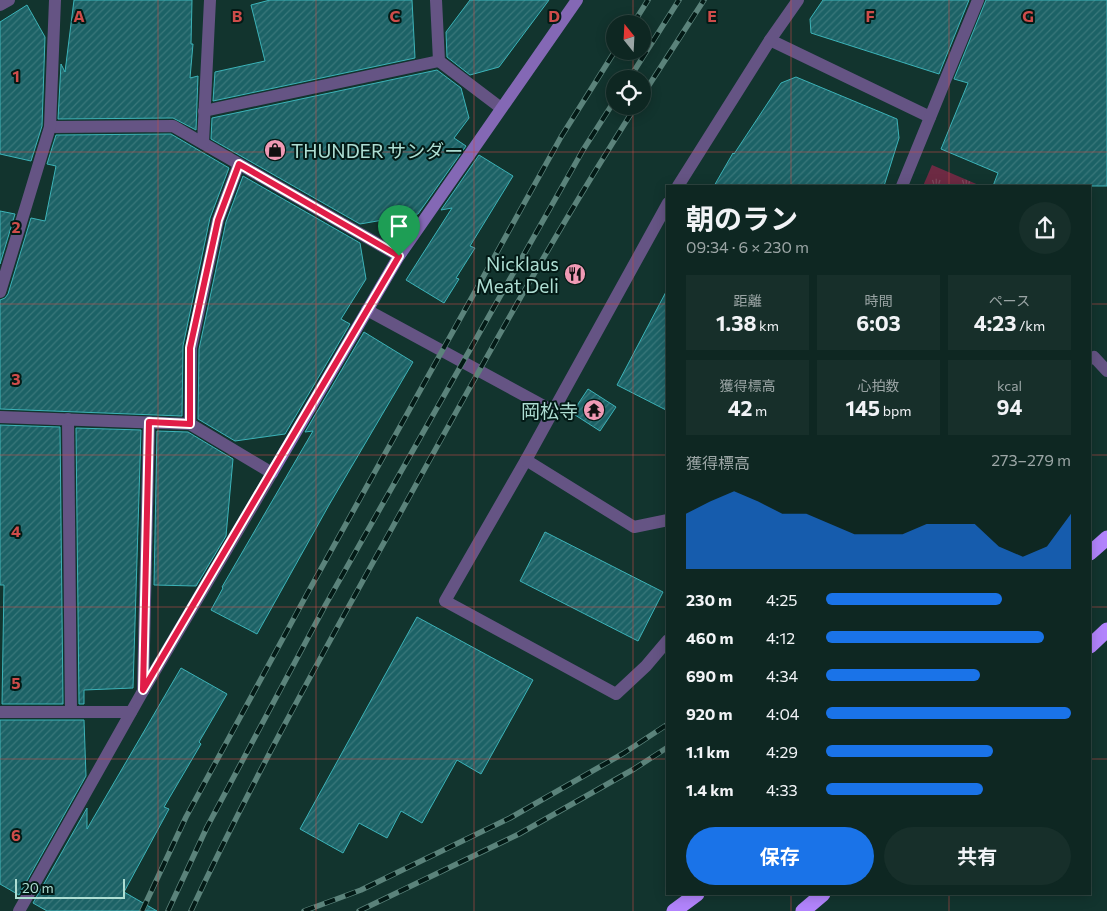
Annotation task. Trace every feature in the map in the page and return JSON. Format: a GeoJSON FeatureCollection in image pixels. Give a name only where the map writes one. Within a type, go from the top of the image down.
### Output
{"type":"FeatureCollection","features":[{"type":"Feature","properties":{"kind":"highway"},"geometry":{"type":"LineString","coordinates":[[1091,553],[1107,538]]}},
{"type":"Feature","properties":{"kind":"highway"},"geometry":{"type":"LineString","coordinates":[[1091,645],[1107,630]]}},
{"type":"Feature","properties":{"kind":"highway"},"geometry":{"type":"LineString","coordinates":[[674,911],[696,895]]}},
{"type":"Feature","properties":{"kind":"highway"},"geometry":{"type":"LineString","coordinates":[[803,911],[822,895]]}},
{"type":"Feature","properties":{"kind":"street"},"geometry":{"type":"LineString","coordinates":[[0,5],[9,0]]}},
{"type":"Feature","properties":{"kind":"street"},"geometry":{"type":"LineString","coordinates":[[0,292],[50,128],[55,0]]}},
{"type":"Feature","properties":{"kind":"street"},"geometry":{"type":"LineString","coordinates":[[203,143],[210,0]]}},
{"type":"Feature","properties":{"kind":"street"},"geometry":{"type":"LineString","coordinates":[[436,0],[439,61]]}},
{"type":"Feature","properties":{"kind":"street"},"geometry":{"type":"LineString","coordinates":[[19,911],[143,690],[399,256],[577,0]]}},
{"type":"Feature","properties":{"kind":"street"},"geometry":{"type":"LineString","coordinates":[[679,185],[770,40],[798,0]]}},
{"type":"Feature","properties":{"kind":"street"},"geometry":{"type":"LineString","coordinates":[[902,185],[978,0]]}},
{"type":"Feature","properties":{"kind":"street"},"geometry":{"type":"LineString","coordinates":[[770,40],[930,117]]}},
{"type":"Feature","properties":{"kind":"street"},"geometry":{"type":"LineString","coordinates":[[204,111],[439,61],[501,108]]}},
{"type":"Feature","properties":{"kind":"street"},"geometry":{"type":"LineString","coordinates":[[50,128],[174,126],[399,256]]}},
{"type":"Feature","properties":{"kind":"street"},"geometry":{"type":"LineString","coordinates":[[190,424],[190,348],[218,220],[239,164]]}},
{"type":"Feature","properties":{"kind":"street"},"geometry":{"type":"LineString","coordinates":[[666,207],[526,460],[445,601],[616,694],[646,666],[666,642]]}},
{"type":"Feature","properties":{"kind":"street"},"geometry":{"type":"LineString","coordinates":[[367,310],[553,411]]}},
{"type":"Feature","properties":{"kind":"street"},"geometry":{"type":"LineString","coordinates":[[1091,359],[1094,357],[1107,371]]}},
{"type":"Feature","properties":{"kind":"street"},"geometry":{"type":"LineString","coordinates":[[0,417],[190,424],[272,473]]}},
{"type":"Feature","properties":{"kind":"street"},"geometry":{"type":"LineString","coordinates":[[68,419],[71,712]]}},
{"type":"Feature","properties":{"kind":"street"},"geometry":{"type":"LineString","coordinates":[[143,690],[149,422]]}},
{"type":"Feature","properties":{"kind":"street"},"geometry":{"type":"LineString","coordinates":[[526,460],[634,527],[666,520]]}},
{"type":"Feature","properties":{"kind":"street"},"geometry":{"type":"LineString","coordinates":[[0,712],[131,712]]}},
{"type":"Feature","properties":{"kind":"green space"},"geometry":{"type":"Polygon","coordinates":[[[932,165],[979,185],[923,185],[932,165]]]}},
{"type":"Feature","properties":{"kind":"building"},"geometry":{"type":"Polygon","coordinates":[[[74,0],[192,0],[191,44],[193,44],[190,78],[198,76],[196,130],[173,118],[58,119],[61,64],[65,72],[74,0]]]}},
{"type":"Feature","properties":{"kind":"building"},"geometry":{"type":"Polygon","coordinates":[[[270,0],[412,0],[415,58],[213,101],[215,72],[265,61],[251,5],[270,0]]]}},
{"type":"Feature","properties":{"kind":"building"},"geometry":{"type":"Polygon","coordinates":[[[470,0],[549,0],[499,67],[470,75],[447,57],[446,32],[470,0]]]}},
{"type":"Feature","properties":{"kind":"building"},"geometry":{"type":"Polygon","coordinates":[[[823,0],[969,0],[939,74],[811,33],[810,19],[823,0]]]}},
{"type":"Feature","properties":{"kind":"building"},"geometry":{"type":"Polygon","coordinates":[[[986,0],[1107,0],[1107,186],[993,185],[998,173],[941,149],[968,83],[954,79],[986,0]]]}},
{"type":"Feature","properties":{"kind":"building"},"geometry":{"type":"Polygon","coordinates":[[[27,5],[45,37],[42,126],[31,161],[0,154],[0,22],[27,5]]]}},
{"type":"Feature","properties":{"kind":"building"},"geometry":{"type":"Polygon","coordinates":[[[437,70],[461,88],[469,118],[454,138],[466,146],[418,214],[360,224],[211,139],[212,118],[437,70]]]}},
{"type":"Feature","properties":{"kind":"building"},"geometry":{"type":"Polygon","coordinates":[[[796,77],[897,119],[899,138],[884,185],[715,185],[733,153],[781,83],[796,77]]]}},
{"type":"Feature","properties":{"kind":"building"},"geometry":{"type":"Polygon","coordinates":[[[171,134],[229,168],[210,218],[183,346],[182,416],[0,409],[0,300],[8,294],[31,218],[45,221],[56,166],[47,164],[56,135],[171,134]]]}},
{"type":"Feature","properties":{"kind":"building"},"geometry":{"type":"Polygon","coordinates":[[[479,155],[513,176],[470,246],[475,248],[456,278],[459,279],[444,303],[406,280],[452,208],[441,210],[479,155]]]}},
{"type":"Feature","properties":{"kind":"building"},"geometry":{"type":"Polygon","coordinates":[[[243,176],[360,243],[366,279],[341,319],[350,324],[285,434],[235,441],[198,419],[199,349],[226,222],[243,176]]]}},
{"type":"Feature","properties":{"kind":"building"},"geometry":{"type":"Polygon","coordinates":[[[0,211],[15,214],[0,264],[0,211]]]}},
{"type":"Feature","properties":{"kind":"building"},"geometry":{"type":"Polygon","coordinates":[[[666,292],[666,410],[617,385],[666,292]]]}},
{"type":"Feature","properties":{"kind":"building"},"geometry":{"type":"Polygon","coordinates":[[[364,332],[413,362],[329,505],[257,634],[211,610],[222,587],[313,431],[305,432],[364,332]]]}},
{"type":"Feature","properties":{"kind":"building"},"geometry":{"type":"Polygon","coordinates":[[[588,389],[616,407],[600,431],[572,413],[588,389]]]}},
{"type":"Feature","properties":{"kind":"building"},"geometry":{"type":"Polygon","coordinates":[[[0,425],[60,427],[63,704],[2,704],[4,585],[0,585],[0,425]]]}},
{"type":"Feature","properties":{"kind":"building"},"geometry":{"type":"Polygon","coordinates":[[[76,428],[141,430],[133,688],[84,690],[84,704],[79,704],[76,428]]]}},
{"type":"Feature","properties":{"kind":"building"},"geometry":{"type":"Polygon","coordinates":[[[157,431],[188,432],[233,459],[226,536],[196,586],[154,585],[157,431]]]}},
{"type":"Feature","properties":{"kind":"building"},"geometry":{"type":"Polygon","coordinates":[[[545,532],[663,592],[638,641],[520,581],[545,532]]]}},
{"type":"Feature","properties":{"kind":"building"},"geometry":{"type":"Polygon","coordinates":[[[417,617],[533,680],[481,774],[457,760],[422,823],[401,811],[387,838],[359,823],[343,853],[300,829],[417,617]]]}},
{"type":"Feature","properties":{"kind":"building"},"geometry":{"type":"Polygon","coordinates":[[[181,668],[227,694],[199,742],[201,744],[164,807],[169,809],[124,892],[157,911],[47,911],[33,903],[87,808],[87,829],[181,668]]]}},
{"type":"Feature","properties":{"kind":"building"},"geometry":{"type":"Polygon","coordinates":[[[0,720],[84,720],[86,776],[19,895],[0,884],[0,720]]]}},
{"type":"Feature","properties":{"kind":"railway"},"geometry":{"type":"LineString","coordinates":[[639,15],[648,0]]}},
{"type":"Feature","properties":{"kind":"railway"},"geometry":{"type":"LineString","coordinates":[[635,70],[679,0]]}},
{"type":"Feature","properties":{"kind":"railway"},"geometry":{"type":"LineString","coordinates":[[651,82],[704,0]]}},
{"type":"Feature","properties":{"kind":"railway"},"geometry":{"type":"LineString","coordinates":[[142,911],[186,817],[307,594],[561,137],[609,60]]}},
{"type":"Feature","properties":{"kind":"railway"},"geometry":{"type":"LineString","coordinates":[[168,911],[207,827],[326,604],[583,150],[606,114]]}},
{"type":"Feature","properties":{"kind":"railway"},"geometry":{"type":"LineString","coordinates":[[191,911],[241,809],[347,609],[487,357],[545,256],[630,115]]}},
{"type":"Feature","properties":{"kind":"railway"},"geometry":{"type":"LineString","coordinates":[[304,911],[361,890],[510,818],[624,753],[666,725]]}},
{"type":"Feature","properties":{"kind":"railway"},"geometry":{"type":"LineString","coordinates":[[359,911],[519,834],[634,769],[666,748]]}},
{"type":"Feature","properties":{"kind":"place","name":"THUNDER サンダー"},"geometry":{"type":"Point","coordinates":[275,150]}},
{"type":"Feature","properties":{"kind":"place","name":"Nicklaus Meat Deli"},"geometry":{"type":"Point","coordinates":[575,274]}},
{"type":"Feature","properties":{"kind":"place","name":"岡松寺"},"geometry":{"type":"Point","coordinates":[594,410]}},
{"type":"Feature","properties":{"kind":"route"},"geometry":{"type":"LineString","coordinates":[[239,164],[399,256],[143,690],[149,422],[190,424],[190,348],[218,220],[239,164]]}}]}
